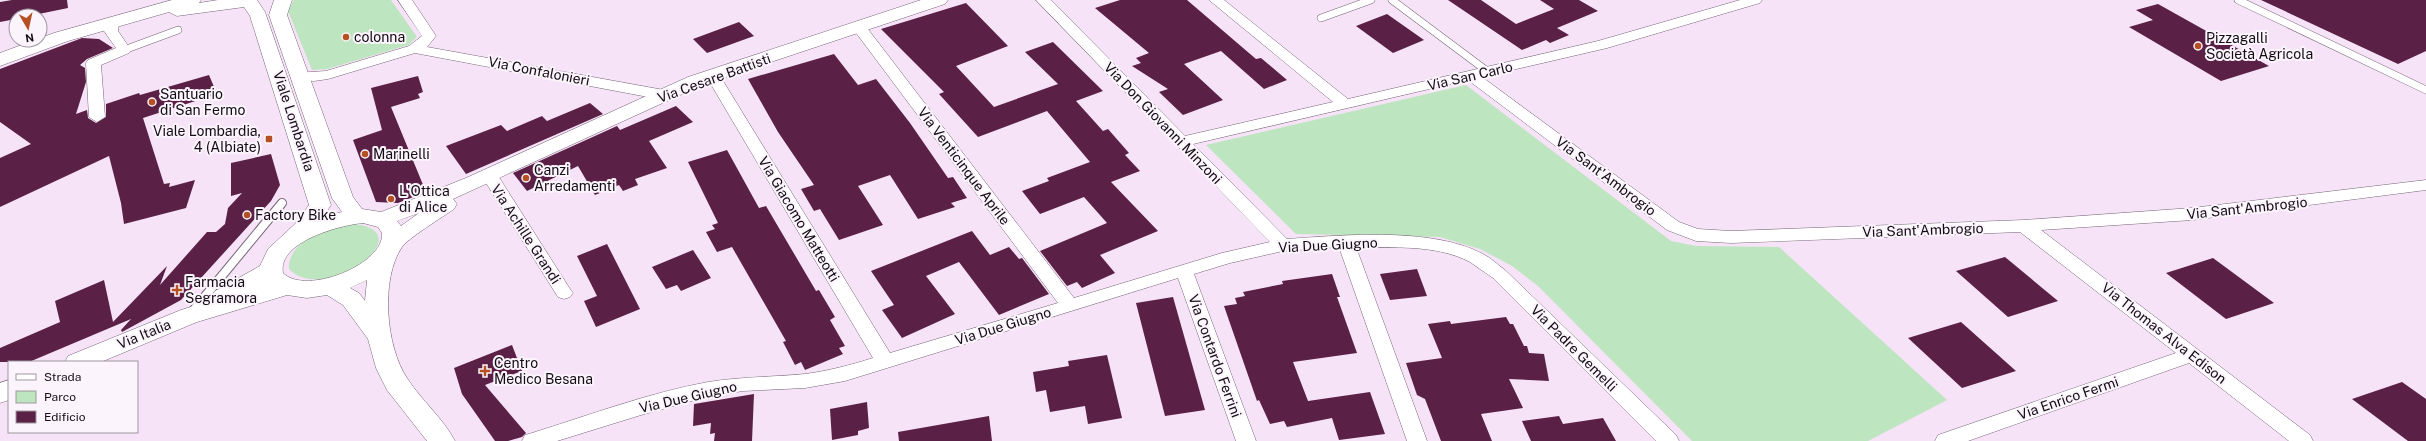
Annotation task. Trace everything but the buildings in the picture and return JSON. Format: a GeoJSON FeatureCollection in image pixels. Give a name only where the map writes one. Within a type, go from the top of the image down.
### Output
{"type":"FeatureCollection","features":[{"type":"Feature","properties":{"kind":"main road"},"geometry":{"type":"LineString","coordinates":[[0,60],[48,41],[192,0]]}},
{"type":"Feature","properties":{"kind":"main road"},"geometry":{"type":"LineString","coordinates":[[114,23],[193,8],[271,0]]}},
{"type":"Feature","properties":{"kind":"main road","name":"Viale Lombardia"},"geometry":{"type":"LineString","coordinates":[[283,0],[278,15],[343,198],[356,216]]}},
{"type":"Feature","properties":{"kind":"main road","name":"Via Cesare Battisti"},"geometry":{"type":"LineString","coordinates":[[380,220],[481,179],[664,95],[712,76],[939,0]]}},
{"type":"Feature","properties":{"kind":"main road","name":"Viale Lombardia"},"geometry":{"type":"LineString","coordinates":[[242,2],[259,16],[320,205],[296,236],[274,257],[271,270]]}},
{"type":"Feature","properties":{"kind":"main road","name":"Via Cesare Battisti"},"geometry":{"type":"LineString","coordinates":[[390,248],[481,179]]}},
{"type":"Feature","properties":{"kind":"main road","name":"Viale Lombardia"},"geometry":{"type":"LineString","coordinates":[[296,236],[321,223],[356,216],[380,220]]}},
{"type":"Feature","properties":{"kind":"main road"},"geometry":{"type":"LineString","coordinates":[[380,220],[387,223],[394,232],[376,287],[377,334],[383,358],[394,382],[442,441]]}},
{"type":"Feature","properties":{"kind":"main road"},"geometry":{"type":"LineString","coordinates":[[271,270],[275,280],[286,287],[301,290],[330,286],[362,274],[390,248]]}},
{"type":"Feature","properties":{"kind":"main road","name":"Via Italia"},"geometry":{"type":"LineString","coordinates":[[189,316],[271,270]]}},
{"type":"Feature","properties":{"kind":"main road"},"geometry":{"type":"LineString","coordinates":[[330,286],[351,299],[377,334]]}},
{"type":"Feature","properties":{"kind":"main road","name":"Via Italia"},"geometry":{"type":"LineString","coordinates":[[79,361],[189,316],[286,287]]}},
{"type":"Feature","properties":{"kind":"street"},"geometry":{"type":"LineString","coordinates":[[300,76],[314,77],[328,74],[414,49],[423,43],[428,36],[405,0]]}},
{"type":"Feature","properties":{"kind":"street","name":"Via Don Giovanni Minzoni"},"geometry":{"type":"LineString","coordinates":[[1044,0],[1181,142],[1284,245]]}},
{"type":"Feature","properties":{"kind":"street"},"geometry":{"type":"LineString","coordinates":[[1216,0],[1345,104]]}},
{"type":"Feature","properties":{"kind":"street","name":"Via San Carlo"},"geometry":{"type":"LineString","coordinates":[[1181,142],[1602,45],[1755,0]]}},
{"type":"Feature","properties":{"kind":"street"},"geometry":{"type":"LineString","coordinates":[[97,117],[93,63],[124,50],[111,31],[114,23]]}},
{"type":"Feature","properties":{"kind":"street","name":"Via Venticinque Aprile"},"geometry":{"type":"LineString","coordinates":[[859,27],[1070,306]]}},
{"type":"Feature","properties":{"kind":"street","name":"Via Confalonieri"},"geometry":{"type":"LineString","coordinates":[[414,49],[664,95]]}},
{"type":"Feature","properties":{"kind":"street","name":"Via Sant'Ambrogio"},"geometry":{"type":"LineString","coordinates":[[1470,75],[1673,226],[1696,235],[1774,236],[2024,226],[2192,214],[2426,185]]}},
{"type":"Feature","properties":{"kind":"street","name":"Via Giacomo Matteotti"},"geometry":{"type":"LineString","coordinates":[[712,76],[886,362]]}},
{"type":"Feature","properties":{"kind":"street","name":"Via Achille Grandi"},"geometry":{"type":"LineString","coordinates":[[481,179],[564,293]]}},
{"type":"Feature","properties":{"kind":"street","name":"Via Thomas Alva Edison"},"geometry":{"type":"LineString","coordinates":[[2024,226],[2303,441]]}},
{"type":"Feature","properties":{"kind":"street"},"geometry":{"type":"LineString","coordinates":[[1345,241],[1417,441]]}},
{"type":"Feature","properties":{"kind":"street","name":"Via Due Giugno"},"geometry":{"type":"LineString","coordinates":[[532,441],[641,407],[706,390],[743,384],[805,381],[845,374],[1228,257],[1284,245],[1345,241],[1420,243],[1447,247],[1476,258]]}},
{"type":"Feature","properties":{"kind":"street","name":"Via Padre Gemelli"},"geometry":{"type":"LineString","coordinates":[[1476,258],[1499,274],[1669,441]]}},
{"type":"Feature","properties":{"kind":"street","name":"Via Contardo Ferrini"},"geometry":{"type":"LineString","coordinates":[[1184,270],[1246,441]]}},
{"type":"Feature","properties":{"kind":"street","name":"Via Enrico Fermi"},"geometry":{"type":"LineString","coordinates":[[1949,440],[2191,355]]}},
{"type":"Feature","properties":{"kind":"lane"},"geometry":{"type":"LineString","coordinates":[[1321,18],[1371,0]]}},
{"type":"Feature","properties":{"kind":"lane"},"geometry":{"type":"LineString","coordinates":[[1392,0],[1487,71]]}},
{"type":"Feature","properties":{"kind":"lane"},"geometry":{"type":"LineString","coordinates":[[2238,0],[2426,90]]}},
{"type":"Feature","properties":{"kind":"lane"},"geometry":{"type":"LineString","coordinates":[[124,50],[178,30]]}},
{"type":"Feature","properties":{"kind":"lane"},"geometry":{"type":"LineString","coordinates":[[189,316],[282,203]]}},
{"type":"Feature","properties":{"kind":"green space"},"geometry":{"type":"Polygon","coordinates":[[[294,0],[391,0],[417,37],[408,45],[327,69],[312,70],[288,11],[294,0]]]}},
{"type":"Feature","properties":{"kind":"green space"},"geometry":{"type":"Polygon","coordinates":[[[1466,85],[1671,241],[1696,246],[1779,247],[1947,400],[1868,441],[1692,441],[1538,286],[1512,266],[1480,249],[1440,237],[1296,234],[1206,145],[1466,85]]]}},
{"type":"Feature","properties":{"kind":"green space"},"geometry":{"type":"Polygon","coordinates":[[[354,224],[373,230],[379,240],[374,252],[361,263],[344,273],[324,279],[305,278],[289,269],[290,259],[295,250],[303,243],[323,232],[354,224]]]}},
{"type":"Feature","properties":{"kind":"place","name":"colonna"},"geometry":{"type":"Point","coordinates":[346,37]}},
{"type":"Feature","properties":{"kind":"place","name":"Pizzagalli Società Agricola"},"geometry":{"type":"Point","coordinates":[2198,46]}},
{"type":"Feature","properties":{"kind":"place","name":"Santuario di San Fermo"},"geometry":{"type":"Point","coordinates":[152,102]}},
{"type":"Feature","properties":{"kind":"place","name":"Viale Lombardia, 4 (Albiate)"},"geometry":{"type":"Point","coordinates":[269,139]}},
{"type":"Feature","properties":{"kind":"place","name":"Marinelli"},"geometry":{"type":"Point","coordinates":[365,154]}},
{"type":"Feature","properties":{"kind":"place","name":"Canzi Arredamenti"},"geometry":{"type":"Point","coordinates":[526,178]}},
{"type":"Feature","properties":{"kind":"place","name":"L'Ottica di Alice"},"geometry":{"type":"Point","coordinates":[391,199]}},
{"type":"Feature","properties":{"kind":"place","name":"Factory Bike"},"geometry":{"type":"Point","coordinates":[247,215]}},
{"type":"Feature","properties":{"kind":"place","name":"Farmacia Segramora"},"geometry":{"type":"Point","coordinates":[177,290]}},
{"type":"Feature","properties":{"kind":"place","name":"Centro Medico Besana"},"geometry":{"type":"Point","coordinates":[485,371]}}]}
